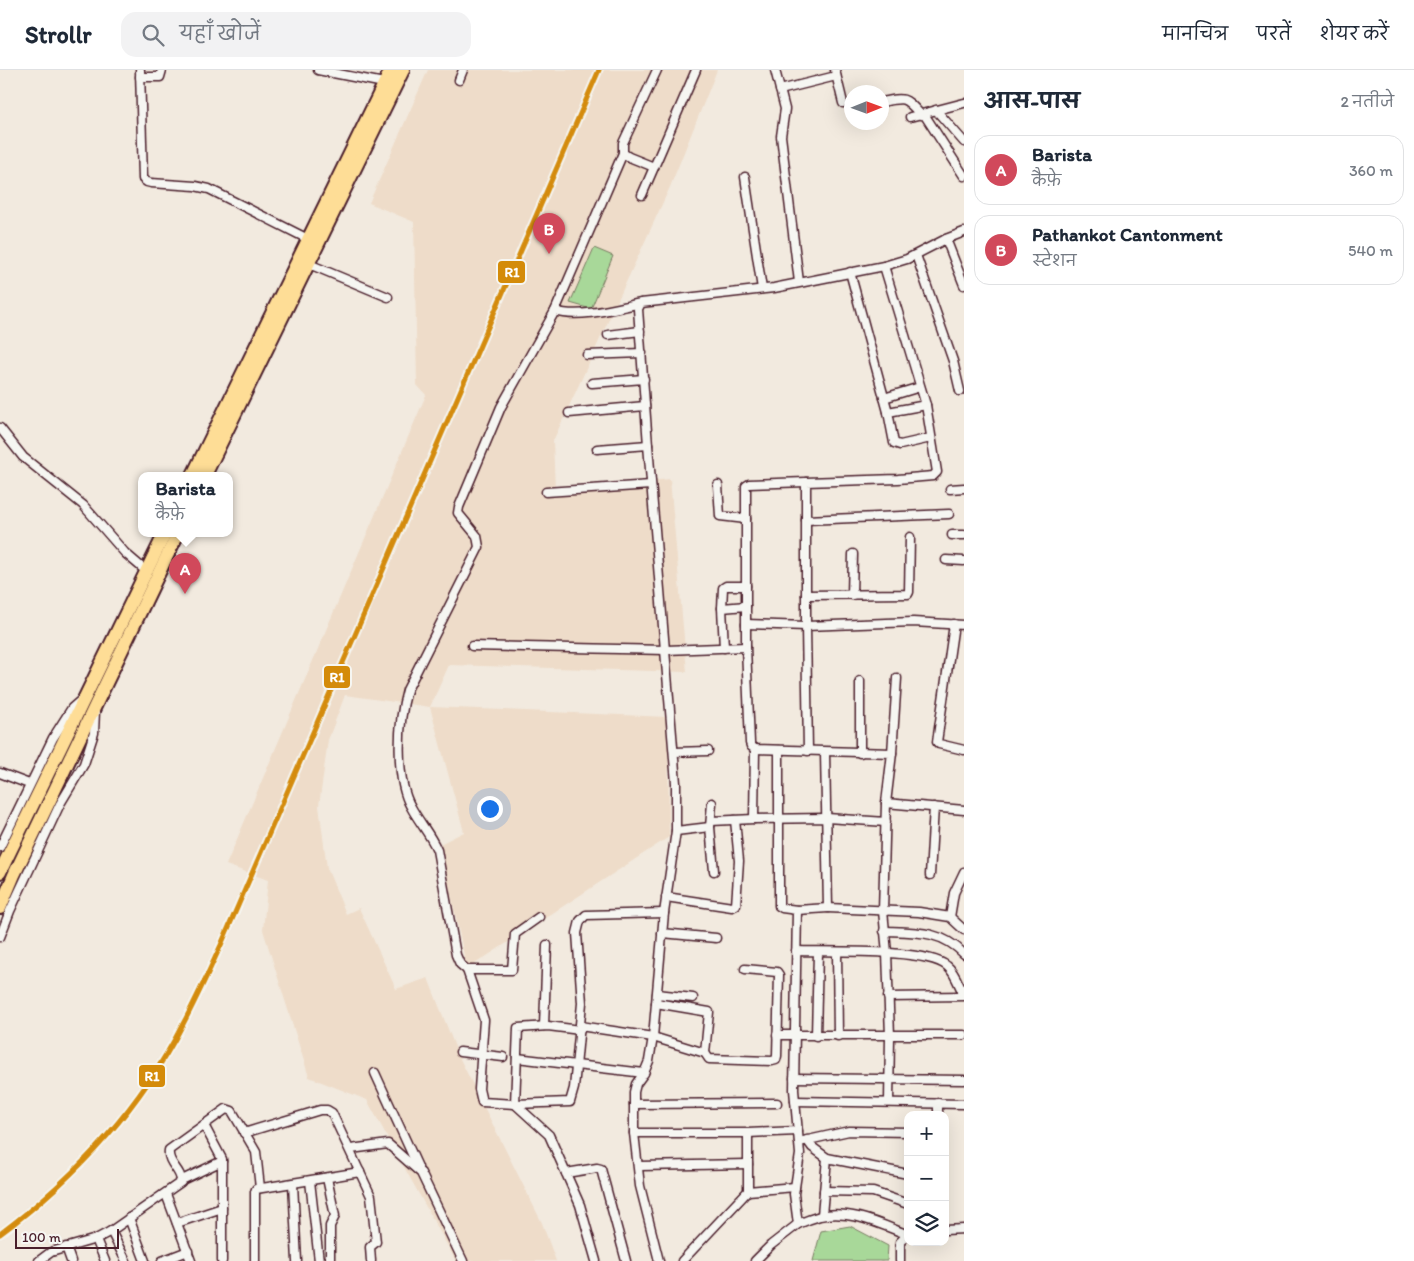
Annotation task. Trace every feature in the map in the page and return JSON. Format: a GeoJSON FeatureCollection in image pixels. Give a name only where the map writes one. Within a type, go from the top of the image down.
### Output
{"type":"FeatureCollection","features":[{"type":"Feature","properties":{"kind":"highway"},"geometry":{"type":"LineString","coordinates":[[206,472],[291,288],[308,239],[391,70]]}},
{"type":"Feature","properties":{"kind":"highway"},"geometry":{"type":"LineString","coordinates":[[195,472],[291,288],[309,264],[403,70]]}},
{"type":"Feature","properties":{"kind":"highway"},"geometry":{"type":"LineString","coordinates":[[0,872],[163,537]]}},
{"type":"Feature","properties":{"kind":"highway"},"geometry":{"type":"LineString","coordinates":[[0,908],[176,537]]}},
{"type":"Feature","properties":{"kind":"street"},"geometry":{"type":"LineString","coordinates":[[162,70],[160,77],[140,73],[143,179],[151,183],[209,188],[308,239]]}},
{"type":"Feature","properties":{"kind":"street"},"geometry":{"type":"LineString","coordinates":[[318,70],[384,83]]}},
{"type":"Feature","properties":{"kind":"street"},"geometry":{"type":"LineString","coordinates":[[460,80],[463,70]]}},
{"type":"Feature","properties":{"kind":"street"},"geometry":{"type":"LineString","coordinates":[[657,70],[623,143],[623,153],[555,311],[501,407],[459,507],[458,513],[477,536],[479,547],[407,690],[403,708],[399,763],[401,782],[410,807],[429,834],[437,850],[456,955],[460,964],[467,970],[483,1015],[479,1089],[482,1102],[515,1104],[570,1102],[574,1088],[582,1003],[577,933],[582,918],[586,915],[595,914],[664,913]]}},
{"type":"Feature","properties":{"kind":"street"},"geometry":{"type":"LineString","coordinates":[[642,195],[696,70]]}},
{"type":"Feature","properties":{"kind":"street"},"geometry":{"type":"LineString","coordinates":[[775,70],[786,114],[781,136],[799,282]]}},
{"type":"Feature","properties":{"kind":"street"},"geometry":{"type":"LineString","coordinates":[[780,90],[835,73],[843,103]]}},
{"type":"Feature","properties":{"kind":"street"},"geometry":{"type":"LineString","coordinates":[[889,101],[905,99],[922,114],[964,176]]}},
{"type":"Feature","properties":{"kind":"street"},"geometry":{"type":"LineString","coordinates":[[910,118],[964,103]]}},
{"type":"Feature","properties":{"kind":"street"},"geometry":{"type":"LineString","coordinates":[[936,110],[964,142]]}},
{"type":"Feature","properties":{"kind":"street"},"geometry":{"type":"LineString","coordinates":[[623,153],[630,158],[654,167]]}},
{"type":"Feature","properties":{"kind":"street"},"geometry":{"type":"LineString","coordinates":[[746,177],[762,290]]}},
{"type":"Feature","properties":{"kind":"street"},"geometry":{"type":"LineString","coordinates":[[555,311],[565,314],[581,313],[641,303],[762,290],[884,266],[916,256],[946,239],[964,232]]}},
{"type":"Feature","properties":{"kind":"street"},"geometry":{"type":"LineString","coordinates":[[946,239],[964,285]]}},
{"type":"Feature","properties":{"kind":"street"},"geometry":{"type":"LineString","coordinates":[[916,256],[953,361],[960,391]]}},
{"type":"Feature","properties":{"kind":"street"},"geometry":{"type":"LineString","coordinates":[[309,264],[388,297]]}},
{"type":"Feature","properties":{"kind":"street"},"geometry":{"type":"LineString","coordinates":[[884,266],[926,404],[937,472],[933,476],[898,479],[749,484],[746,486],[746,647],[751,746],[756,749],[892,753]]}},
{"type":"Feature","properties":{"kind":"street"},"geometry":{"type":"LineString","coordinates":[[850,272],[895,444],[900,445],[931,438]]}},
{"type":"Feature","properties":{"kind":"street"},"geometry":{"type":"LineString","coordinates":[[641,303],[638,309],[645,406],[676,783],[676,831],[664,913],[653,1037],[649,1061],[644,1073],[634,1087],[634,1133],[640,1186],[659,1261]]}},
{"type":"Feature","properties":{"kind":"street"},"geometry":{"type":"LineString","coordinates":[[608,335],[640,331]]}},
{"type":"Feature","properties":{"kind":"street"},"geometry":{"type":"LineString","coordinates":[[587,355],[642,353]]}},
{"type":"Feature","properties":{"kind":"street"},"geometry":{"type":"LineString","coordinates":[[592,383],[644,379]]}},
{"type":"Feature","properties":{"kind":"street"},"geometry":{"type":"LineString","coordinates":[[884,398],[920,387]]}},
{"type":"Feature","properties":{"kind":"street"},"geometry":{"type":"LineString","coordinates":[[888,412],[926,404]]}},
{"type":"Feature","properties":{"kind":"street"},"geometry":{"type":"LineString","coordinates":[[569,412],[645,406]]}},
{"type":"Feature","properties":{"kind":"street"},"geometry":{"type":"LineString","coordinates":[[0,428],[23,457],[83,505],[125,553],[146,571]]}},
{"type":"Feature","properties":{"kind":"street"},"geometry":{"type":"LineString","coordinates":[[597,449],[648,444]]}},
{"type":"Feature","properties":{"kind":"street"},"geometry":{"type":"LineString","coordinates":[[806,482],[808,751]]}},
{"type":"Feature","properties":{"kind":"street"},"geometry":{"type":"LineString","coordinates":[[546,492],[651,485]]}},
{"type":"Feature","properties":{"kind":"street"},"geometry":{"type":"LineString","coordinates":[[718,485],[720,516],[746,520]]}},
{"type":"Feature","properties":{"kind":"street"},"geometry":{"type":"LineString","coordinates":[[950,489],[964,488]]}},
{"type":"Feature","properties":{"kind":"street"},"geometry":{"type":"LineString","coordinates":[[806,520],[949,514]]}},
{"type":"Feature","properties":{"kind":"street"},"geometry":{"type":"LineString","coordinates":[[952,535],[964,535]]}},
{"type":"Feature","properties":{"kind":"street"},"geometry":{"type":"LineString","coordinates":[[806,595],[908,594],[910,537]]}},
{"type":"Feature","properties":{"kind":"street"},"geometry":{"type":"LineString","coordinates":[[852,595],[853,554]]}},
{"type":"Feature","properties":{"kind":"street"},"geometry":{"type":"LineString","coordinates":[[946,560],[964,561]]}},
{"type":"Feature","properties":{"kind":"street"},"geometry":{"type":"LineString","coordinates":[[724,648],[722,608],[724,587],[746,586]]}},
{"type":"Feature","properties":{"kind":"street"},"geometry":{"type":"LineString","coordinates":[[722,608],[746,606]]}},
{"type":"Feature","properties":{"kind":"street"},"geometry":{"type":"LineString","coordinates":[[746,624],[806,626],[913,622],[964,625]]}},
{"type":"Feature","properties":{"kind":"street"},"geometry":{"type":"LineString","coordinates":[[954,624],[937,742],[964,750]]}},
{"type":"Feature","properties":{"kind":"street"},"geometry":{"type":"LineString","coordinates":[[472,646],[666,650],[746,647]]}},
{"type":"Feature","properties":{"kind":"street"},"geometry":{"type":"LineString","coordinates":[[889,1102],[890,1036],[887,953],[883,911],[886,803],[892,753],[897,678]]}},
{"type":"Feature","properties":{"kind":"street"},"geometry":{"type":"LineString","coordinates":[[860,681],[860,753]]}},
{"type":"Feature","properties":{"kind":"street"},"geometry":{"type":"LineString","coordinates":[[0,847],[53,738],[72,708],[88,693]]}},
{"type":"Feature","properties":{"kind":"street"},"geometry":{"type":"LineString","coordinates":[[0,937],[10,911],[60,804],[84,764],[94,733],[96,704]]}},
{"type":"Feature","properties":{"kind":"street"},"geometry":{"type":"LineString","coordinates":[[754,819],[756,749]]}},
{"type":"Feature","properties":{"kind":"street"},"geometry":{"type":"LineString","coordinates":[[674,752],[708,750]]}},
{"type":"Feature","properties":{"kind":"street"},"geometry":{"type":"LineString","coordinates":[[779,750],[779,906],[797,910],[828,908],[919,912],[950,918],[964,930]]}},
{"type":"Feature","properties":{"kind":"street"},"geometry":{"type":"LineString","coordinates":[[825,752],[828,908]]}},
{"type":"Feature","properties":{"kind":"street"},"geometry":{"type":"LineString","coordinates":[[0,773],[29,784]]}},
{"type":"Feature","properties":{"kind":"street"},"geometry":{"type":"LineString","coordinates":[[712,803],[711,824],[714,870]]}},
{"type":"Feature","properties":{"kind":"street"},"geometry":{"type":"LineString","coordinates":[[886,803],[964,810]]}},
{"type":"Feature","properties":{"kind":"street"},"geometry":{"type":"LineString","coordinates":[[930,875],[934,808]]}},
{"type":"Feature","properties":{"kind":"street"},"geometry":{"type":"LineString","coordinates":[[676,831],[735,820],[754,819],[827,818],[886,822]]}},
{"type":"Feature","properties":{"kind":"street"},"geometry":{"type":"LineString","coordinates":[[666,897],[732,907],[736,905],[739,861],[735,820]]}},
{"type":"Feature","properties":{"kind":"street"},"geometry":{"type":"LineString","coordinates":[[950,918],[954,893],[964,872]]}},
{"type":"Feature","properties":{"kind":"street"},"geometry":{"type":"LineString","coordinates":[[797,910],[794,1078],[798,1131],[803,1141],[827,1158],[904,1173]]}},
{"type":"Feature","properties":{"kind":"street"},"geometry":{"type":"LineString","coordinates":[[467,970],[512,970],[514,934],[539,917]]}},
{"type":"Feature","properties":{"kind":"street"},"geometry":{"type":"LineString","coordinates":[[884,931],[933,934],[955,945],[964,954]]}},
{"type":"Feature","properties":{"kind":"street"},"geometry":{"type":"LineString","coordinates":[[662,933],[716,938]]}},
{"type":"Feature","properties":{"kind":"street"},"geometry":{"type":"LineString","coordinates":[[544,1026],[547,945]]}},
{"type":"Feature","properties":{"kind":"street"},"geometry":{"type":"LineString","coordinates":[[796,951],[887,953],[924,956],[943,963],[952,971],[964,996],[888,997]]}},
{"type":"Feature","properties":{"kind":"street"},"geometry":{"type":"LineString","coordinates":[[816,1036],[818,952]]}},
{"type":"Feature","properties":{"kind":"street"},"geometry":{"type":"LineString","coordinates":[[837,952],[838,1036]]}},
{"type":"Feature","properties":{"kind":"street"},"geometry":{"type":"LineString","coordinates":[[515,1104],[518,1028],[544,1026],[580,1028],[653,1037],[705,1053],[709,1059],[776,1060],[779,975],[777,972],[745,969]]}},
{"type":"Feature","properties":{"kind":"street"},"geometry":{"type":"LineString","coordinates":[[657,994],[693,998]]}},
{"type":"Feature","properties":{"kind":"street"},"geometry":{"type":"LineString","coordinates":[[656,1003],[709,1012],[705,1053]]}},
{"type":"Feature","properties":{"kind":"street"},"geometry":{"type":"LineString","coordinates":[[777,1035],[964,1035]]}},
{"type":"Feature","properties":{"kind":"street"},"geometry":{"type":"LineString","coordinates":[[460,1052],[503,1057]]}},
{"type":"Feature","properties":{"kind":"street"},"geometry":{"type":"LineString","coordinates":[[517,1058],[644,1073]]}},
{"type":"Feature","properties":{"kind":"street"},"geometry":{"type":"LineString","coordinates":[[375,1073],[463,1261]]}},
{"type":"Feature","properties":{"kind":"street"},"geometry":{"type":"LineString","coordinates":[[794,1078],[964,1080]]}},
{"type":"Feature","properties":{"kind":"street"},"geometry":{"type":"LineString","coordinates":[[795,1101],[964,1104]]}},
{"type":"Feature","properties":{"kind":"street"},"geometry":{"type":"LineString","coordinates":[[634,1104],[777,1103]]}},
{"type":"Feature","properties":{"kind":"street"},"geometry":{"type":"LineString","coordinates":[[938,1103],[938,1111]]}},
{"type":"Feature","properties":{"kind":"street"},"geometry":{"type":"LineString","coordinates":[[515,1104],[549,1135],[580,1204],[596,1261]]}},
{"type":"Feature","properties":{"kind":"street"},"geometry":{"type":"LineString","coordinates":[[182,1180],[170,1161],[169,1150],[229,1108],[257,1156],[260,1188]]}},
{"type":"Feature","properties":{"kind":"street"},"geometry":{"type":"LineString","coordinates":[[244,1132],[320,1110],[327,1110],[332,1113],[351,1150],[372,1199],[376,1242],[370,1247],[371,1261]]}},
{"type":"Feature","properties":{"kind":"street"},"geometry":{"type":"LineString","coordinates":[[204,1125],[222,1161],[222,1261]]}},
{"type":"Feature","properties":{"kind":"street"},"geometry":{"type":"LineString","coordinates":[[634,1133],[798,1131]]}},
{"type":"Feature","properties":{"kind":"street"},"geometry":{"type":"LineString","coordinates":[[803,1141],[849,1131],[904,1132]]}},
{"type":"Feature","properties":{"kind":"street"},"geometry":{"type":"LineString","coordinates":[[748,1133],[748,1191]]}},
{"type":"Feature","properties":{"kind":"street"},"geometry":{"type":"LineString","coordinates":[[798,1224],[794,1194],[803,1141]]}},
{"type":"Feature","properties":{"kind":"street"},"geometry":{"type":"LineString","coordinates":[[351,1150],[388,1144],[421,1173]]}},
{"type":"Feature","properties":{"kind":"street"},"geometry":{"type":"LineString","coordinates":[[822,1215],[827,1158]]}},
{"type":"Feature","properties":{"kind":"street"},"geometry":{"type":"LineString","coordinates":[[40,1260],[51,1252],[96,1239],[111,1231],[166,1194],[182,1180],[222,1161]]}},
{"type":"Feature","properties":{"kind":"street"},"geometry":{"type":"LineString","coordinates":[[639,1166],[748,1164]]}},
{"type":"Feature","properties":{"kind":"street"},"geometry":{"type":"LineString","coordinates":[[566,1173],[601,1169],[626,1261]]}},
{"type":"Feature","properties":{"kind":"street"},"geometry":{"type":"LineString","coordinates":[[255,1261],[255,1192],[260,1188],[360,1172]]}},
{"type":"Feature","properties":{"kind":"street"},"geometry":{"type":"LineString","coordinates":[[327,1178],[335,1216],[330,1226],[330,1261]]}},
{"type":"Feature","properties":{"kind":"street"},"geometry":{"type":"LineString","coordinates":[[310,1181],[319,1261]]}},
{"type":"Feature","properties":{"kind":"street"},"geometry":{"type":"LineString","coordinates":[[293,1184],[297,1261]]}},
{"type":"Feature","properties":{"kind":"street"},"geometry":{"type":"LineString","coordinates":[[682,1261],[748,1191],[795,1187]]}},
{"type":"Feature","properties":{"kind":"street"},"geometry":{"type":"LineString","coordinates":[[824,1191],[872,1192],[904,1203]]}},
{"type":"Feature","properties":{"kind":"street"},"geometry":{"type":"LineString","coordinates":[[166,1194],[191,1261]]}},
{"type":"Feature","properties":{"kind":"street"},"geometry":{"type":"LineString","coordinates":[[177,1223],[222,1208]]}},
{"type":"Feature","properties":{"kind":"street"},"geometry":{"type":"LineString","coordinates":[[755,1261],[771,1245],[798,1224],[822,1215],[847,1215],[863,1218],[904,1233]]}},
{"type":"Feature","properties":{"kind":"street"},"geometry":{"type":"LineString","coordinates":[[129,1218],[145,1261]]}},
{"type":"Feature","properties":{"kind":"street"},"geometry":{"type":"LineString","coordinates":[[949,1230],[964,1229]]}},
{"type":"Feature","properties":{"kind":"street"},"geometry":{"type":"LineString","coordinates":[[111,1231],[126,1261]]}},
{"type":"Feature","properties":{"kind":"street"},"geometry":{"type":"LineString","coordinates":[[900,1261],[900,1242],[904,1237]]}},
{"type":"Feature","properties":{"kind":"street"},"geometry":{"type":"LineString","coordinates":[[96,1239],[105,1261]]}},
{"type":"Feature","properties":{"kind":"street"},"geometry":{"type":"LineString","coordinates":[[66,1247],[71,1261]]}},
{"type":"Feature","properties":{"kind":"street"},"geometry":{"type":"LineString","coordinates":[[162,1261],[188,1251]]}},
{"type":"Feature","properties":{"kind":"shaded area"},"geometry":{"type":"Polygon","coordinates":[[[428,70],[717,70],[670,187],[553,441],[555,490],[670,479],[687,672],[449,665],[430,707],[345,695],[328,740],[319,806],[327,868],[346,914],[359,908],[396,989],[428,978],[459,1057],[542,1223],[556,1261],[456,1261],[367,1100],[309,1077],[263,930],[268,880],[226,865],[426,395],[417,385],[414,222],[369,203],[428,70]]]}},
{"type":"Feature","properties":{"kind":"shaded area"},"geometry":{"type":"Polygon","coordinates":[[[430,707],[668,717],[669,837],[467,969],[440,844],[464,832],[430,707]]]}},
{"type":"Feature","properties":{"kind":"green space"},"geometry":{"type":"Polygon","coordinates":[[[594,248],[613,256],[591,309],[570,303],[594,248]]]}},
{"type":"Feature","properties":{"kind":"green space"},"geometry":{"type":"Polygon","coordinates":[[[850,1226],[888,1246],[887,1261],[813,1261],[821,1231],[850,1226]]]}},
{"type":"Feature","properties":{"kind":"railway"},"geometry":{"type":"LineString","coordinates":[[364,612],[599,70]]}},
{"type":"Feature","properties":{"kind":"transit line","name":"R1"},"geometry":{"type":"LineString","coordinates":[[0,1234],[54,1189],[104,1140],[147,1084],[166,1055],[188,1014],[221,945],[599,70]]}},
{"type":"Feature","properties":{"kind":"place","name":"Pathankot Cantonment"},"geometry":{"type":"Point","coordinates":[549,254]}},
{"type":"Feature","properties":{"kind":"place","name":"Barista"},"geometry":{"type":"Point","coordinates":[185,594]}}]}
